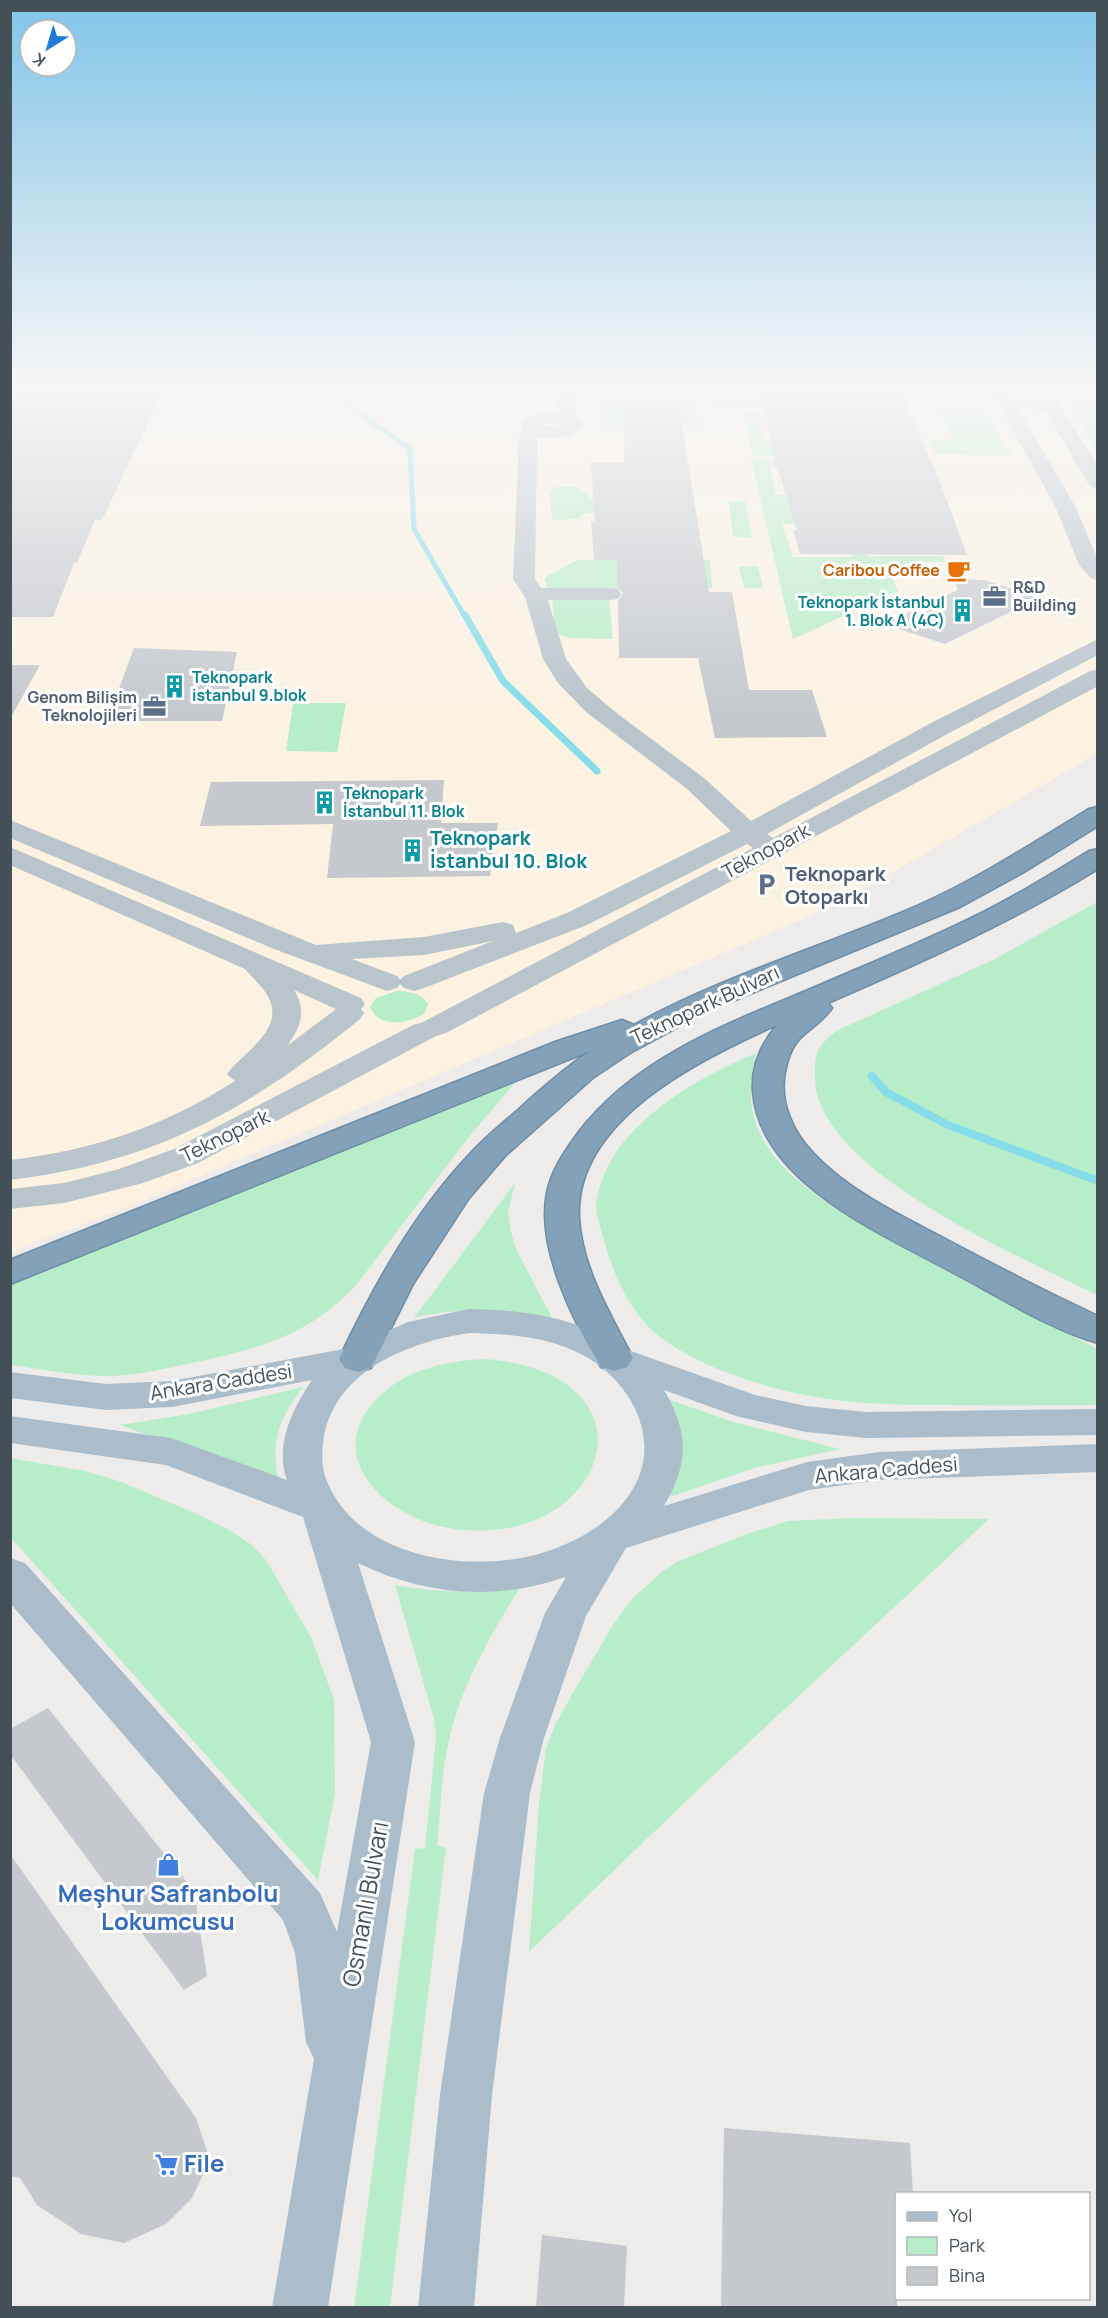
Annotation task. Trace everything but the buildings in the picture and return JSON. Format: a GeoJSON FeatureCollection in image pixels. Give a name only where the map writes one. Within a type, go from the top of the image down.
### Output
{"type":"FeatureCollection","features":[{"type":"Feature","properties":{"kind":"highway","name":"Teknopark Bulvarı"},"geometry":{"type":"LineString","coordinates":[[358,1359],[380,1309],[399,1274],[475,1167],[590,1064],[642,1032],[700,1003],[943,904],[1014,866],[1098,815]]}},
{"type":"Feature","properties":{"kind":"highway","name":"Teknopark Bulvarı"},"geometry":{"type":"LineString","coordinates":[[614,1358],[578,1286],[562,1220],[563,1195],[569,1176],[591,1137],[622,1101],[676,1062],[718,1040],[992,918],[1098,857]]}},
{"type":"Feature","properties":{"kind":"highway"},"geometry":{"type":"LineString","coordinates":[[850,983],[787,1032],[769,1067],[766,1097],[779,1132],[813,1173],[881,1218],[1055,1311],[1098,1331]]}},
{"type":"Feature","properties":{"kind":"highway"},"geometry":{"type":"LineString","coordinates":[[10,1273],[566,1049],[700,1003]]}},
{"type":"Feature","properties":{"kind":"main road"},"geometry":{"type":"LineString","coordinates":[[446,2307],[466,2095],[507,1793],[522,1738],[566,1612],[612,1537],[646,1503],[663,1464],[662,1425],[645,1388],[614,1358],[590,1343],[562,1332],[532,1324],[501,1321],[469,1321],[407,1334],[358,1359],[343,1370],[316,1401],[303,1436],[304,1473],[321,1508],[338,1530],[381,1557],[428,1572],[469,1577],[501,1577],[532,1572],[562,1563],[612,1537]]}},
{"type":"Feature","properties":{"kind":"main road","name":"Ankara Caddesi"},"geometry":{"type":"LineString","coordinates":[[614,1358],[749,1407],[806,1419],[866,1425],[1098,1422]]}},
{"type":"Feature","properties":{"kind":"main road","name":"Ankara Caddesi"},"geometry":{"type":"LineString","coordinates":[[10,1385],[106,1397],[172,1394],[358,1359]]}},
{"type":"Feature","properties":{"kind":"main road"},"geometry":{"type":"LineString","coordinates":[[10,1429],[171,1452],[321,1508]]}},
{"type":"Feature","properties":{"kind":"main road","name":"Ankara Caddesi"},"geometry":{"type":"LineString","coordinates":[[612,1537],[807,1476],[880,1466],[1098,1458]]}},
{"type":"Feature","properties":{"kind":"main road","name":"Osmanlı Bulvarı"},"geometry":{"type":"LineString","coordinates":[[300,2307],[393,1742],[321,1508]]}},
{"type":"Feature","properties":{"kind":"main road"},"geometry":{"type":"LineString","coordinates":[[10,1574],[303,1908],[320,1953],[337,2074]]}},
{"type":"Feature","properties":{"kind":"street","name":"Teknopark"},"geometry":{"type":"LineString","coordinates":[[534,497],[531,590],[547,645],[566,679],[603,712],[694,783],[748,833]]}},
{"type":"Feature","properties":{"kind":"street"},"geometry":{"type":"LineString","coordinates":[[1060,497],[1089,565],[1098,574]]}},
{"type":"Feature","properties":{"kind":"street"},"geometry":{"type":"LineString","coordinates":[[531,590],[610,594]]}},
{"type":"Feature","properties":{"kind":"street","name":"Teknopark"},"geometry":{"type":"LineString","coordinates":[[10,1170],[58,1164],[129,1146],[189,1121],[260,1080],[319,1038],[350,1008],[363,990],[400,982],[546,933],[801,806],[942,727],[1098,646]]}},
{"type":"Feature","properties":{"kind":"street","name":"Teknopark"},"geometry":{"type":"LineString","coordinates":[[10,1199],[96,1185],[141,1173],[186,1156],[291,1103],[1098,676]]}},
{"type":"Feature","properties":{"kind":"street","name":"Teknopark"},"geometry":{"type":"LineString","coordinates":[[694,783],[727,796],[754,802],[801,806]]}},
{"type":"Feature","properties":{"kind":"street","name":"Teknopark"},"geometry":{"type":"LineString","coordinates":[[10,828],[308,953],[400,982],[436,989],[448,1000],[448,1014],[430,1029],[401,1035],[376,1033],[358,1025],[350,1008],[254,962],[10,855]]}},
{"type":"Feature","properties":{"kind":"street"},"geometry":{"type":"LineString","coordinates":[[748,833],[770,848]]}},
{"type":"Feature","properties":{"kind":"street","name":"Teknopark"},"geometry":{"type":"LineString","coordinates":[[308,953],[387,950],[467,939],[609,903]]}},
{"type":"Feature","properties":{"kind":"street","name":"Teknopark"},"geometry":{"type":"LineString","coordinates":[[189,1121],[258,1061],[283,1029],[287,1006],[276,986],[254,962]]}},
{"type":"Feature","properties":{"kind":"shaded area"},"geometry":{"type":"Polygon","coordinates":[[[11,497],[1097,497],[1097,754],[836,905],[135,1204],[11,1252],[11,497]]]}},
{"type":"Feature","properties":{"kind":"green space"},"geometry":{"type":"Polygon","coordinates":[[[550,497],[686,499],[687,514],[584,513],[579,519],[552,520],[550,497]]]}},
{"type":"Feature","properties":{"kind":"green space"},"geometry":{"type":"Polygon","coordinates":[[[760,497],[833,497],[839,524],[782,524],[793,557],[852,557],[851,550],[866,550],[868,556],[943,556],[945,562],[913,562],[917,571],[890,573],[898,591],[793,639],[760,497]]]}},
{"type":"Feature","properties":{"kind":"green space"},"geometry":{"type":"Polygon","coordinates":[[[745,501],[753,538],[733,536],[729,502],[745,501]]]}},
{"type":"Feature","properties":{"kind":"green space"},"geometry":{"type":"Polygon","coordinates":[[[577,560],[710,560],[712,588],[548,589],[544,578],[577,560]]]}},
{"type":"Feature","properties":{"kind":"green space"},"geometry":{"type":"Polygon","coordinates":[[[758,566],[763,588],[744,588],[739,567],[758,566]]]}},
{"type":"Feature","properties":{"kind":"green space"},"geometry":{"type":"Polygon","coordinates":[[[552,598],[609,599],[613,639],[569,638],[555,633],[552,598]]]}},
{"type":"Feature","properties":{"kind":"green space"},"geometry":{"type":"Polygon","coordinates":[[[293,703],[346,703],[337,752],[286,751],[293,703]]]}},
{"type":"Feature","properties":{"kind":"green space"},"geometry":{"type":"Polygon","coordinates":[[[1097,902],[1097,1295],[977,1235],[930,1208],[887,1179],[850,1147],[825,1114],[815,1080],[815,1070],[818,1050],[838,1030],[993,960],[1097,902]]]}},
{"type":"Feature","properties":{"kind":"green space"},"geometry":{"type":"Polygon","coordinates":[[[397,991],[410,992],[422,997],[428,1004],[425,1013],[404,1022],[387,1021],[374,1014],[370,1007],[376,998],[397,991]]]}},
{"type":"Feature","properties":{"kind":"green space"},"geometry":{"type":"Polygon","coordinates":[[[756,1053],[751,1093],[754,1118],[761,1136],[784,1167],[813,1193],[845,1214],[1097,1349],[1097,1405],[887,1404],[806,1395],[752,1381],[699,1361],[668,1342],[644,1322],[621,1286],[610,1260],[598,1220],[597,1198],[605,1173],[622,1144],[667,1102],[719,1070],[756,1053]]]}},
{"type":"Feature","properties":{"kind":"green space"},"geometry":{"type":"Polygon","coordinates":[[[520,1077],[468,1138],[357,1284],[339,1302],[301,1328],[261,1346],[136,1374],[90,1375],[11,1365],[11,1283],[520,1077]]]}},
{"type":"Feature","properties":{"kind":"green space"},"geometry":{"type":"Polygon","coordinates":[[[515,1183],[508,1212],[511,1232],[516,1249],[553,1320],[467,1311],[414,1318],[515,1183]]]}},
{"type":"Feature","properties":{"kind":"green space"},"geometry":{"type":"Polygon","coordinates":[[[484,1359],[542,1371],[579,1395],[596,1425],[595,1458],[578,1490],[547,1515],[503,1529],[449,1528],[424,1521],[401,1510],[381,1496],[366,1478],[357,1458],[356,1437],[364,1415],[383,1393],[406,1377],[430,1367],[484,1359]]]}},
{"type":"Feature","properties":{"kind":"green space"},"geometry":{"type":"Polygon","coordinates":[[[303,1387],[287,1411],[278,1432],[276,1455],[279,1484],[120,1425],[189,1414],[303,1387]]]}},
{"type":"Feature","properties":{"kind":"green space"},"geometry":{"type":"Polygon","coordinates":[[[665,1398],[733,1422],[840,1449],[754,1468],[670,1497],[671,1471],[665,1398]]]}},
{"type":"Feature","properties":{"kind":"green space"},"geometry":{"type":"Polygon","coordinates":[[[10,1458],[85,1471],[119,1481],[231,1531],[252,1545],[266,1560],[312,1639],[334,1700],[335,1794],[318,1880],[11,1538],[10,1458]]]}},
{"type":"Feature","properties":{"kind":"green space"},"geometry":{"type":"Polygon","coordinates":[[[854,1518],[989,1519],[703,1785],[529,1952],[539,1803],[546,1749],[555,1725],[570,1698],[613,1625],[632,1599],[663,1571],[679,1561],[747,1534],[788,1521],[854,1518]]]}},
{"type":"Feature","properties":{"kind":"green space"},"geometry":{"type":"Polygon","coordinates":[[[395,1585],[426,1590],[457,1591],[520,1587],[470,1677],[462,1696],[447,1749],[437,1845],[446,1848],[390,2307],[354,2308],[415,1849],[425,1848],[436,1738],[434,1719],[395,1585]]]}},
{"type":"Feature","properties":{"kind":"waterway"},"geometry":{"type":"LineString","coordinates":[[412,497],[414,529],[465,617]]}},
{"type":"Feature","properties":{"kind":"waterway"},"geometry":{"type":"LineString","coordinates":[[465,615],[503,681],[597,771]]}},
{"type":"Feature","properties":{"kind":"waterway"},"geometry":{"type":"LineString","coordinates":[[872,1076],[886,1092],[948,1125],[1098,1181]]}},
{"type":"Feature","properties":{"kind":"place","name":"Caribou Coffee"},"geometry":{"type":"Point","coordinates":[958,570]}},
{"type":"Feature","properties":{"kind":"place","name":"R&D Building"},"geometry":{"type":"Point","coordinates":[995,596]}},
{"type":"Feature","properties":{"kind":"place","name":"Teknopark İstanbul 1. Blok A (4C)"},"geometry":{"type":"Point","coordinates":[963,611]}},
{"type":"Feature","properties":{"kind":"place","name":"Teknopark istanbul 9.blok"},"geometry":{"type":"Point","coordinates":[174,686]}},
{"type":"Feature","properties":{"kind":"place","name":"Genom Bilişim Teknolojileri"},"geometry":{"type":"Point","coordinates":[155,706]}},
{"type":"Feature","properties":{"kind":"place","name":"Teknopark İstanbul 11. Blok"},"geometry":{"type":"Point","coordinates":[325,802]}},
{"type":"Feature","properties":{"kind":"place","name":"Teknopark İstanbul 10. Blok"},"geometry":{"type":"Point","coordinates":[412,850]}},
{"type":"Feature","properties":{"kind":"place","name":"Teknopark Otoparkı"},"geometry":{"type":"Point","coordinates":[767,885]}},
{"type":"Feature","properties":{"kind":"place","name":"Meşhur Safranbolu Lokumcusu"},"geometry":{"type":"Point","coordinates":[168,1864]}},
{"type":"Feature","properties":{"kind":"place","name":"File"},"geometry":{"type":"Point","coordinates":[166,2164]}}]}
